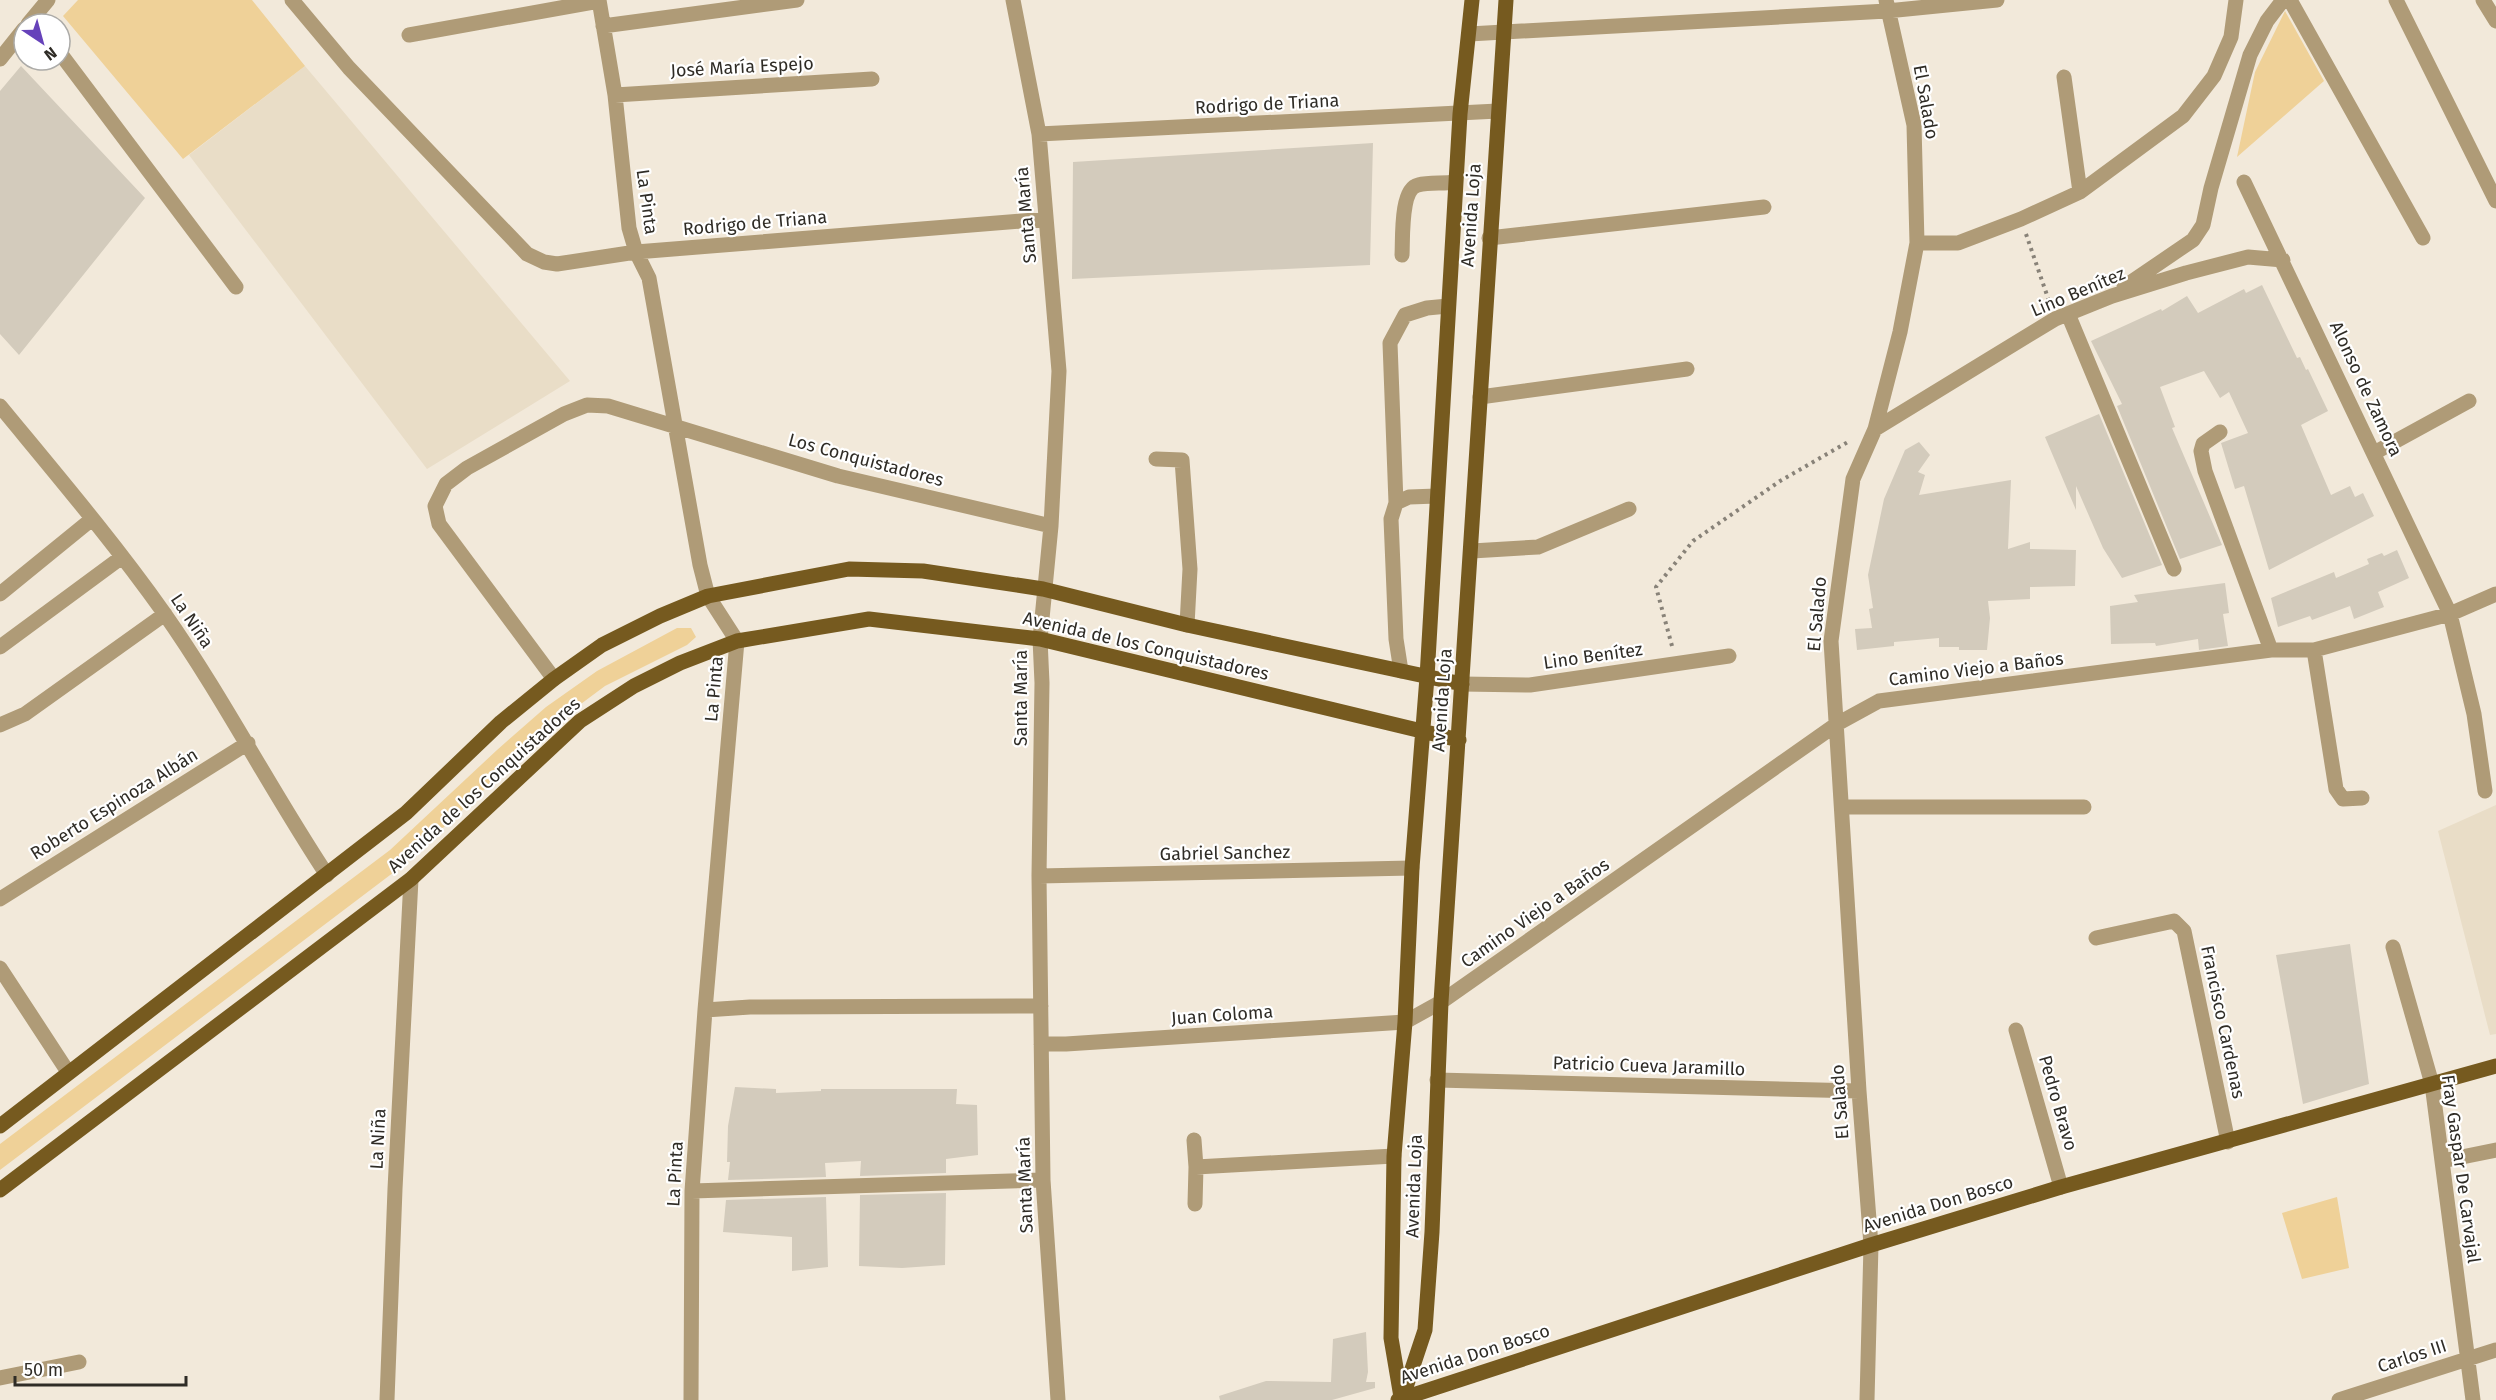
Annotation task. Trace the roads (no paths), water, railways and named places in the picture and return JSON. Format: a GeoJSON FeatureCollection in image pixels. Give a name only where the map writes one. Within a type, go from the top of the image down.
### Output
{"type":"FeatureCollection","features":[{"type":"Feature","properties":{"kind":"main road","name":"Avenida Loja"},"geometry":{"type":"LineString","coordinates":[[1400,1400],[1391,1338],[1394,1156],[1405,1022],[1412,868],[1427,677],[1455,182],[1472,0]]}},
{"type":"Feature","properties":{"kind":"main road","name":"Avenida Loja"},"geometry":{"type":"LineString","coordinates":[[1400,1400],[1425,1330],[1432,1232],[1441,1002],[1506,0]]}},
{"type":"Feature","properties":{"kind":"main road","name":"Avenida de los Conquistadores"},"geometry":{"type":"LineString","coordinates":[[0,1126],[406,813],[501,722],[554,679],[602,645],[660,616],[708,596],[849,569],[923,571],[1043,589],[1187,625],[1462,684]]}},
{"type":"Feature","properties":{"kind":"main road","name":"Avenida de los Conquistadores"},"geometry":{"type":"LineString","coordinates":[[0,1190],[411,879],[580,721],[634,686],[680,663],[737,641],[869,619],[1040,639],[1459,740]]}},
{"type":"Feature","properties":{"kind":"main road","name":"Avenida Don Bosco"},"geometry":{"type":"LineString","coordinates":[[1400,1400],[1871,1245],[2061,1187],[2496,1066]]}},
{"type":"Feature","properties":{"kind":"street","name":"Rodrigo de Triana"},"geometry":{"type":"LineString","coordinates":[[292,0],[349,68],[527,254],[544,262],[557,264],[636,252],[1046,219]]}},
{"type":"Feature","properties":{"kind":"street"},"geometry":{"type":"LineString","coordinates":[[410,35],[599,0]]}},
{"type":"Feature","properties":{"kind":"street","name":"La Pinta"},"geometry":{"type":"LineString","coordinates":[[599,0],[615,94],[629,228],[636,252],[649,278],[674,426],[708,596],[737,641],[705,1010],[692,1191],[691,1400]]}},
{"type":"Feature","properties":{"kind":"street"},"geometry":{"type":"LineString","coordinates":[[603,26],[797,0]]}},
{"type":"Feature","properties":{"kind":"street","name":"Santa María"},"geometry":{"type":"LineString","coordinates":[[1013,0],[1039,134],[1059,371],[1051,526],[1043,589],[1040,639],[1042,683],[1039,876],[1043,1180],[1058,1400]]}},
{"type":"Feature","properties":{"kind":"street"},"geometry":{"type":"LineString","coordinates":[[1469,34],[1887,5],[1997,0]]}},
{"type":"Feature","properties":{"kind":"street"},"geometry":{"type":"LineString","coordinates":[[1917,243],[1958,243],[2021,219],[2080,192],[2183,116],[2214,76],[2231,37],[2236,0]]}},
{"type":"Feature","properties":{"kind":"street"},"geometry":{"type":"LineString","coordinates":[[2112,296],[2193,240],[2203,225],[2211,188],[2250,56],[2267,21],[2283,0]]}},
{"type":"Feature","properties":{"kind":"street"},"geometry":{"type":"LineString","coordinates":[[2290,0],[2423,238]]}},
{"type":"Feature","properties":{"kind":"street"},"geometry":{"type":"LineString","coordinates":[[2396,0],[2496,201]]}},
{"type":"Feature","properties":{"kind":"street"},"geometry":{"type":"LineString","coordinates":[[2483,0],[2496,21]]}},
{"type":"Feature","properties":{"kind":"street","name":"El Salado"},"geometry":{"type":"LineString","coordinates":[[1868,1400],[1871,1245],[1831,641],[1853,480],[1875,429],[1900,332],[1917,243],[1914,125],[1887,5]]}},
{"type":"Feature","properties":{"kind":"street"},"geometry":{"type":"LineString","coordinates":[[0,59],[12,45]]}},
{"type":"Feature","properties":{"kind":"street"},"geometry":{"type":"LineString","coordinates":[[72,69],[236,287]]}},
{"type":"Feature","properties":{"kind":"street"},"geometry":{"type":"LineString","coordinates":[[2064,77],[2080,192]]}},
{"type":"Feature","properties":{"kind":"street","name":"José María Espejo"},"geometry":{"type":"LineString","coordinates":[[615,94],[872,79]]}},
{"type":"Feature","properties":{"kind":"street","name":"Rodrigo de Triana"},"geometry":{"type":"LineString","coordinates":[[1039,134],[1498,111]]}},
{"type":"Feature","properties":{"kind":"street"},"geometry":{"type":"LineString","coordinates":[[1402,255],[1404,207],[1409,191],[1416,185],[1455,182]]}},
{"type":"Feature","properties":{"kind":"street","name":"Alonso de Zamora"},"geometry":{"type":"LineString","coordinates":[[2244,182],[2450,614],[2474,714],[2485,791]]}},
{"type":"Feature","properties":{"kind":"street"},"geometry":{"type":"LineString","coordinates":[[1489,238],[1764,207]]}},
{"type":"Feature","properties":{"kind":"street","name":"Lino Benítez"},"geometry":{"type":"LineString","coordinates":[[1875,429],[2061,317],[2112,296],[2247,257],[2283,260]]}},
{"type":"Feature","properties":{"kind":"street"},"geometry":{"type":"LineString","coordinates":[[1401,671],[1396,639],[1391,519],[1396,503],[1390,343],[1405,315],[1427,308],[1448,306]]}},
{"type":"Feature","properties":{"kind":"street"},"geometry":{"type":"LineString","coordinates":[[2061,317],[2174,569]]}},
{"type":"Feature","properties":{"kind":"street"},"geometry":{"type":"LineString","coordinates":[[1480,397],[1687,369]]}},
{"type":"Feature","properties":{"kind":"street"},"geometry":{"type":"LineString","coordinates":[[2374,453],[2469,401]]}},
{"type":"Feature","properties":{"kind":"street","name":"Los Conquistadores"},"geometry":{"type":"LineString","coordinates":[[554,679],[439,524],[435,506],[446,484],[466,468],[564,414],[587,405],[608,406],[838,476],[1051,526]]}},
{"type":"Feature","properties":{"kind":"street","name":"La Niña"},"geometry":{"type":"LineString","coordinates":[[0,406],[92,519],[165,614],[248,743],[327,875]]}},
{"type":"Feature","properties":{"kind":"street"},"geometry":{"type":"LineString","coordinates":[[2220,432],[2203,444],[2201,451],[2205,471],[2271,650]]}},
{"type":"Feature","properties":{"kind":"street"},"geometry":{"type":"LineString","coordinates":[[1156,459],[1182,460],[1190,569],[1187,625]]}},
{"type":"Feature","properties":{"kind":"street"},"geometry":{"type":"LineString","coordinates":[[1396,503],[1409,497],[1437,496]]}},
{"type":"Feature","properties":{"kind":"street"},"geometry":{"type":"LineString","coordinates":[[1472,551],[1538,547],[1629,509]]}},
{"type":"Feature","properties":{"kind":"street"},"geometry":{"type":"LineString","coordinates":[[0,594],[92,519]]}},
{"type":"Feature","properties":{"kind":"street"},"geometry":{"type":"LineString","coordinates":[[0,647],[122,557]]}},
{"type":"Feature","properties":{"kind":"street","name":"Camino Viejo a Baños"},"geometry":{"type":"LineString","coordinates":[[1405,1022],[1441,1002],[1837,724],[1879,702],[2271,650],[2314,650],[2450,614],[2496,594]]}},
{"type":"Feature","properties":{"kind":"street"},"geometry":{"type":"LineString","coordinates":[[0,725],[25,714],[165,614]]}},
{"type":"Feature","properties":{"kind":"street"},"geometry":{"type":"LineString","coordinates":[[2314,650],[2336,789],[2343,799],[2362,798]]}},
{"type":"Feature","properties":{"kind":"street","name":"Lino Benítez"},"geometry":{"type":"LineString","coordinates":[[1462,684],[1530,685],[1729,656]]}},
{"type":"Feature","properties":{"kind":"street","name":"Roberto Espinoza Albán"},"geometry":{"type":"LineString","coordinates":[[0,899],[248,743]]}},
{"type":"Feature","properties":{"kind":"street"},"geometry":{"type":"LineString","coordinates":[[1842,807],[2084,807]]}},
{"type":"Feature","properties":{"kind":"street","name":"Gabriel Sanchez"},"geometry":{"type":"LineString","coordinates":[[1039,876],[1412,868]]}},
{"type":"Feature","properties":{"kind":"street","name":"La Niña"},"geometry":{"type":"LineString","coordinates":[[387,1400],[394,1189],[411,879]]}},
{"type":"Feature","properties":{"kind":"street","name":"Francisco Cardenas"},"geometry":{"type":"LineString","coordinates":[[2096,938],[2174,921],[2184,931],[2228,1142]]}},
{"type":"Feature","properties":{"kind":"street","name":"Fray Gaspar De Carvajal"},"geometry":{"type":"LineString","coordinates":[[2393,947],[2432,1084],[2473,1400]]}},
{"type":"Feature","properties":{"kind":"street"},"geometry":{"type":"LineString","coordinates":[[0,968],[68,1072]]}},
{"type":"Feature","properties":{"kind":"street"},"geometry":{"type":"LineString","coordinates":[[705,1010],[750,1007],[1041,1006]]}},
{"type":"Feature","properties":{"kind":"street","name":"Juan Coloma"},"geometry":{"type":"LineString","coordinates":[[1041,1044],[1405,1022]]}},
{"type":"Feature","properties":{"kind":"street","name":"Pedro Bravo"},"geometry":{"type":"LineString","coordinates":[[2016,1030],[2061,1187]]}},
{"type":"Feature","properties":{"kind":"street","name":"Patricio Cueva Jaramillo"},"geometry":{"type":"LineString","coordinates":[[1437,1080],[1859,1091]]}},
{"type":"Feature","properties":{"kind":"street"},"geometry":{"type":"LineString","coordinates":[[1194,1140],[1195,1204]]}},
{"type":"Feature","properties":{"kind":"street"},"geometry":{"type":"LineString","coordinates":[[2442,1161],[2496,1150]]}},
{"type":"Feature","properties":{"kind":"street"},"geometry":{"type":"LineString","coordinates":[[1196,1167],[1394,1156]]}},
{"type":"Feature","properties":{"kind":"street"},"geometry":{"type":"LineString","coordinates":[[692,1191],[1043,1180]]}},
{"type":"Feature","properties":{"kind":"street","name":"Carlos III"},"geometry":{"type":"LineString","coordinates":[[2339,1400],[2496,1350]]}},
{"type":"Feature","properties":{"kind":"street"},"geometry":{"type":"LineString","coordinates":[[0,1378],[79,1362]]}}]}
